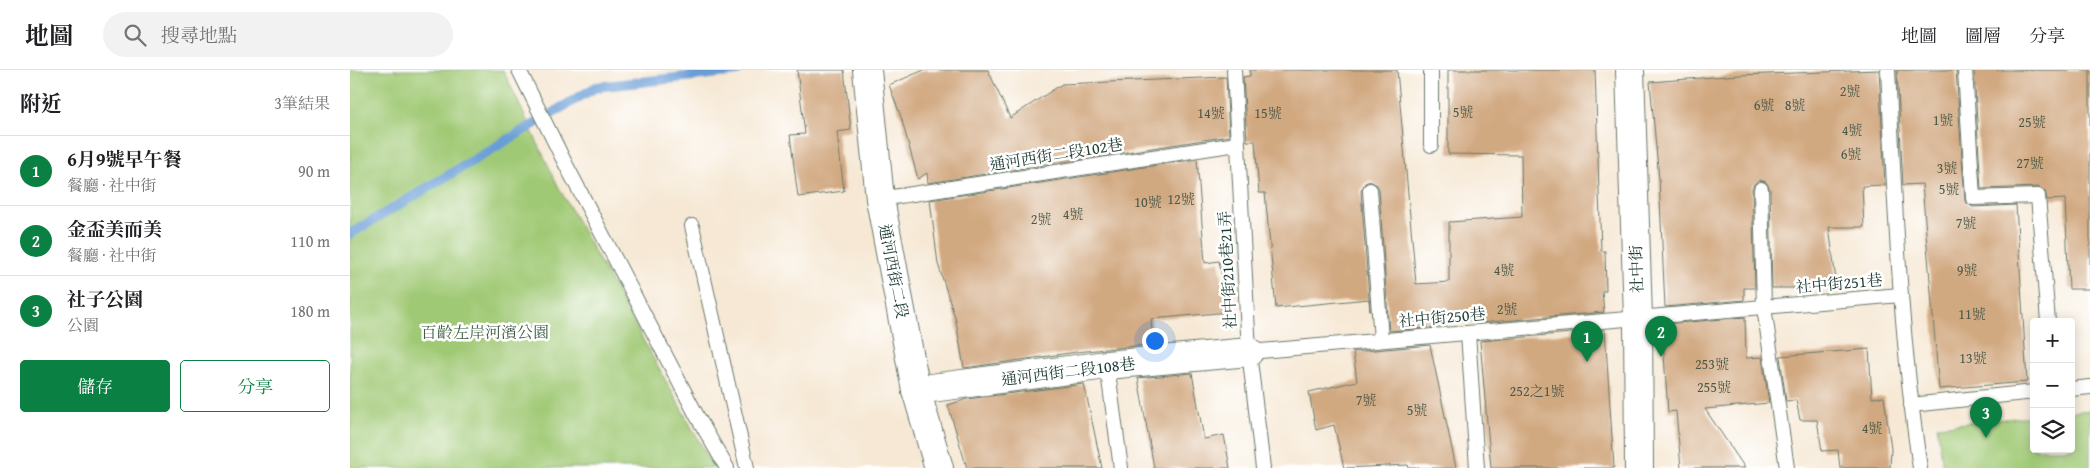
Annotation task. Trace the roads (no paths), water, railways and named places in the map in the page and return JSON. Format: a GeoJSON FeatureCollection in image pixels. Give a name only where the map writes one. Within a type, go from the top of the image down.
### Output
{"type":"FeatureCollection","features":[{"type":"Feature","properties":{"kind":"street","name":"通河西街二段"},"geometry":{"type":"LineString","coordinates":[[867,70],[880,199],[916,390],[939,468]]}},
{"type":"Feature","properties":{"kind":"street","name":"社中街"},"geometry":{"type":"LineString","coordinates":[[1630,70],[1638,318],[1639,468]]}},
{"type":"Feature","properties":{"kind":"street","name":"通河西街二段108巷"},"geometry":{"type":"LineString","coordinates":[[916,390],[1107,365],[1249,352]]}},
{"type":"Feature","properties":{"kind":"lane","name":"社中街210巷21弄"},"geometry":{"type":"LineString","coordinates":[[1234,70],[1249,352],[1263,468]]}},
{"type":"Feature","properties":{"kind":"lane"},"geometry":{"type":"LineString","coordinates":[[1431,70],[1431,145]]}},
{"type":"Feature","properties":{"kind":"lane"},"geometry":{"type":"LineString","coordinates":[[1888,70],[1900,295]]}},
{"type":"Feature","properties":{"kind":"lane"},"geometry":{"type":"LineString","coordinates":[[1965,70],[1973,198],[2038,196],[2048,318]]}},
{"type":"Feature","properties":{"kind":"lane"},"geometry":{"type":"LineString","coordinates":[[519,72],[697,416],[727,468]]}},
{"type":"Feature","properties":{"kind":"lane","name":"通河西街二段102巷"},"geometry":{"type":"LineString","coordinates":[[880,199],[1237,144]]}},
{"type":"Feature","properties":{"kind":"lane"},"geometry":{"type":"LineString","coordinates":[[1761,189],[1764,307],[1787,468]]}},
{"type":"Feature","properties":{"kind":"lane"},"geometry":{"type":"LineString","coordinates":[[1370,190],[1382,340]]}},
{"type":"Feature","properties":{"kind":"lane"},"geometry":{"type":"LineString","coordinates":[[692,226],[748,468]]}},
{"type":"Feature","properties":{"kind":"lane","name":"社中街251巷"},"geometry":{"type":"LineString","coordinates":[[1638,318],[1900,295],[1911,404],[1920,468]]}},
{"type":"Feature","properties":{"kind":"lane","name":"社中街250巷"},"geometry":{"type":"LineString","coordinates":[[1249,352],[1638,318]]}},
{"type":"Feature","properties":{"kind":"lane"},"geometry":{"type":"LineString","coordinates":[[1468,332],[1477,468]]}},
{"type":"Feature","properties":{"kind":"lane"},"geometry":{"type":"LineString","coordinates":[[1107,365],[1121,468]]}},
{"type":"Feature","properties":{"kind":"lane"},"geometry":{"type":"LineString","coordinates":[[2075,389],[2090,387]]}},
{"type":"Feature","properties":{"kind":"lane"},"geometry":{"type":"LineString","coordinates":[[1911,404],[2030,392]]}},
{"type":"Feature","properties":{"kind":"waterway"},"geometry":{"type":"LineString","coordinates":[[350,234],[596,87],[738,71]]}},
{"type":"Feature","properties":{"kind":"place","name":"金盃美而美"},"geometry":{"type":"Point","coordinates":[1661,357]}},
{"type":"Feature","properties":{"kind":"place","name":"6月9號早午餐"},"geometry":{"type":"Point","coordinates":[1587,362]}},
{"type":"Feature","properties":{"kind":"place","name":"社子公園"},"geometry":{"type":"Point","coordinates":[1986,438]}},
{"type":"Feature","properties":{"kind":"park label","name":"百齡左岸河濱公園"},"geometry":{"type":"Point","coordinates":[485,332]}}]}
